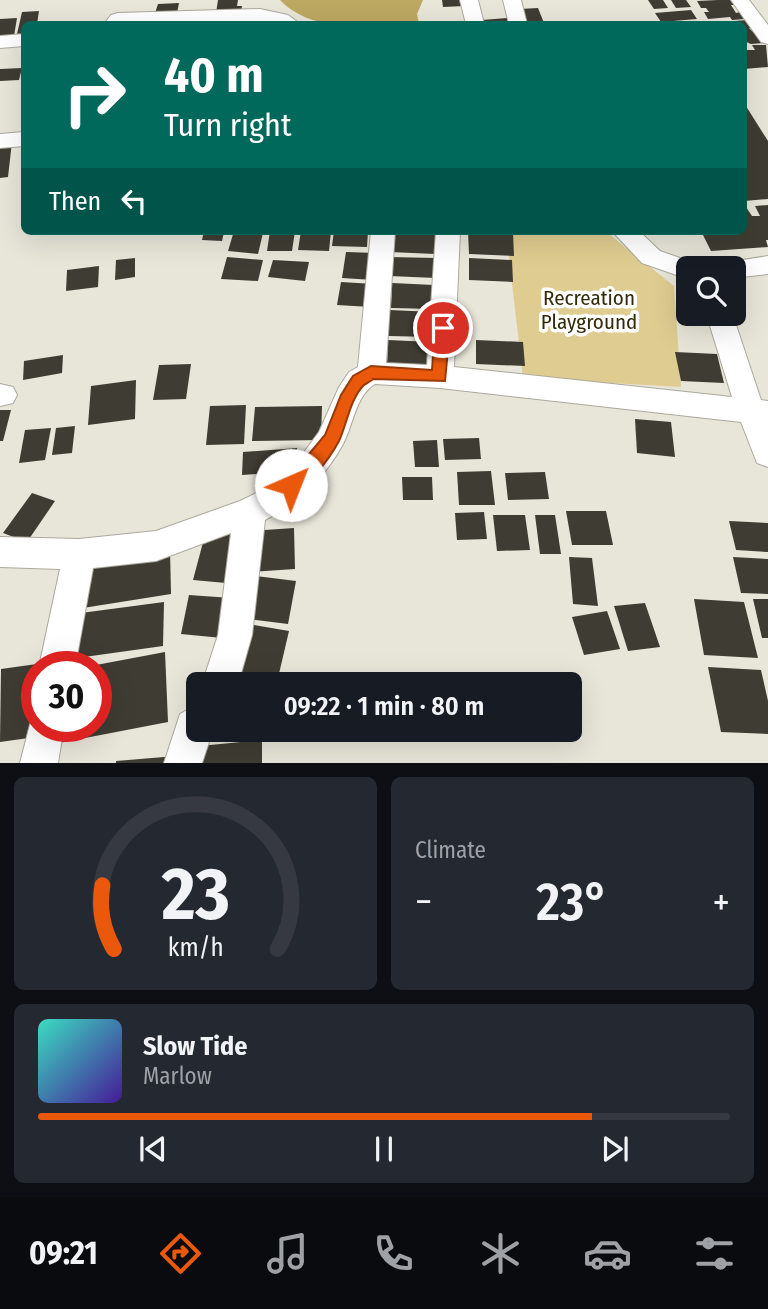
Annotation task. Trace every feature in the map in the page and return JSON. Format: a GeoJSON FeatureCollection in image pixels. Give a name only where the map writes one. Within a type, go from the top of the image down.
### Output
{"type":"FeatureCollection","features":[{"type":"Feature","properties":{"kind":"street"},"geometry":{"type":"LineString","coordinates":[[469,0],[474,21]]}},
{"type":"Feature","properties":{"kind":"street"},"geometry":{"type":"LineString","coordinates":[[512,0],[517,21]]}},
{"type":"Feature","properties":{"kind":"street"},"geometry":{"type":"LineString","coordinates":[[740,0],[768,38]]}},
{"type":"Feature","properties":{"kind":"street"},"geometry":{"type":"LineString","coordinates":[[116,21],[137,9],[260,15],[285,21]]}},
{"type":"Feature","properties":{"kind":"street"},"geometry":{"type":"LineString","coordinates":[[0,41],[21,40]]}},
{"type":"Feature","properties":{"kind":"street"},"geometry":{"type":"LineString","coordinates":[[0,141],[21,139]]}},
{"type":"Feature","properties":{"kind":"street"},"geometry":{"type":"LineString","coordinates":[[371,373],[383,235]]}},
{"type":"Feature","properties":{"kind":"street"},"geometry":{"type":"LineString","coordinates":[[440,377],[448,235]]}},
{"type":"Feature","properties":{"kind":"street"},"geometry":{"type":"LineString","coordinates":[[628,235],[650,257],[676,268]]}},
{"type":"Feature","properties":{"kind":"street"},"geometry":{"type":"LineString","coordinates":[[746,267],[768,265]]}},
{"type":"Feature","properties":{"kind":"street"},"geometry":{"type":"LineString","coordinates":[[724,326],[759,411],[768,453]]}},
{"type":"Feature","properties":{"kind":"street"},"geometry":{"type":"LineString","coordinates":[[0,552],[79,554],[156,546],[250,512],[276,499],[307,472],[331,439],[354,387],[359,380],[371,373],[440,377],[759,411]]}},
{"type":"Feature","properties":{"kind":"street"},"geometry":{"type":"LineString","coordinates":[[224,672],[235,635],[250,512]]}},
{"type":"Feature","properties":{"kind":"street"},"geometry":{"type":"LineString","coordinates":[[60,651],[79,554]]}},
{"type":"Feature","properties":{"kind":"street"},"geometry":{"type":"LineString","coordinates":[[39,763],[43,742]]}},
{"type":"Feature","properties":{"kind":"street"},"geometry":{"type":"LineString","coordinates":[[183,763],[189,742]]}},
{"type":"Feature","properties":{"kind":"green space","name":"Recreation Playground"},"geometry":{"type":"Polygon","coordinates":[[[506,235],[610,235],[674,286],[681,387],[523,378],[506,235]]]}},
{"type":"Feature","properties":{"kind":"shaded area"},"geometry":{"type":"Polygon","coordinates":[[[280,0],[423,0],[417,14],[418,21],[317,21],[294,11],[280,0]]]}},
{"type":"Feature","properties":{"kind":"building"},"geometry":{"type":"Polygon","coordinates":[[[218,0],[238,0],[237,6],[242,6],[241,13],[216,13],[218,0]]]}},
{"type":"Feature","properties":{"kind":"building"},"geometry":{"type":"Polygon","coordinates":[[[442,0],[464,0],[465,6],[443,7],[442,0]]]}},
{"type":"Feature","properties":{"kind":"building"},"geometry":{"type":"Polygon","coordinates":[[[648,0],[663,0],[668,8],[654,9],[648,0]]]}},
{"type":"Feature","properties":{"kind":"building"},"geometry":{"type":"Polygon","coordinates":[[[671,0],[686,0],[691,7],[676,8],[671,0]]]}},
{"type":"Feature","properties":{"kind":"building"},"geometry":{"type":"Polygon","coordinates":[[[732,0],[735,5],[731,5],[736,13],[740,12],[745,19],[708,19],[704,12],[709,12],[706,8],[701,8],[697,1],[732,0]]]}},
{"type":"Feature","properties":{"kind":"building"},"geometry":{"type":"Polygon","coordinates":[[[179,3],[177,13],[155,13],[158,4],[179,3]]]}},
{"type":"Feature","properties":{"kind":"building"},"geometry":{"type":"Polygon","coordinates":[[[538,8],[543,21],[524,21],[520,9],[538,8]]]}},
{"type":"Feature","properties":{"kind":"building"},"geometry":{"type":"Polygon","coordinates":[[[691,10],[697,19],[660,21],[655,13],[691,10]]]}},
{"type":"Feature","properties":{"kind":"building"},"geometry":{"type":"Polygon","coordinates":[[[39,11],[37,21],[21,21],[21,34],[17,34],[22,12],[39,11]]]}},
{"type":"Feature","properties":{"kind":"building"},"geometry":{"type":"Polygon","coordinates":[[[17,18],[14,36],[0,37],[0,19],[17,18]]]}},
{"type":"Feature","properties":{"kind":"building"},"geometry":{"type":"Polygon","coordinates":[[[507,18],[508,21],[482,21],[507,18]]]}},
{"type":"Feature","properties":{"kind":"building"},"geometry":{"type":"Polygon","coordinates":[[[748,20],[753,28],[749,28],[764,43],[747,42],[747,21],[734,21],[748,20]]]}},
{"type":"Feature","properties":{"kind":"building"},"geometry":{"type":"Polygon","coordinates":[[[752,45],[766,45],[768,67],[747,69],[747,50],[755,50],[752,45]]]}},
{"type":"Feature","properties":{"kind":"building"},"geometry":{"type":"Polygon","coordinates":[[[21,68],[19,80],[0,81],[0,69],[21,68]]]}},
{"type":"Feature","properties":{"kind":"building"},"geometry":{"type":"Polygon","coordinates":[[[747,108],[768,141],[768,199],[747,201],[747,108]]]}},
{"type":"Feature","properties":{"kind":"building"},"geometry":{"type":"Polygon","coordinates":[[[12,142],[8,177],[0,178],[0,144],[12,142]]]}},
{"type":"Feature","properties":{"kind":"building"},"geometry":{"type":"Polygon","coordinates":[[[768,205],[768,247],[711,251],[703,235],[747,235],[747,208],[752,216],[760,216],[755,206],[768,205]]]}},
{"type":"Feature","properties":{"kind":"building"},"geometry":{"type":"Polygon","coordinates":[[[203,235],[223,235],[222,241],[202,240],[203,235]]]}},
{"type":"Feature","properties":{"kind":"building"},"geometry":{"type":"Polygon","coordinates":[[[233,235],[263,235],[258,254],[228,251],[233,235]]]}},
{"type":"Feature","properties":{"kind":"building"},"geometry":{"type":"Polygon","coordinates":[[[269,235],[294,235],[292,251],[267,251],[269,235]]]}},
{"type":"Feature","properties":{"kind":"building"},"geometry":{"type":"Polygon","coordinates":[[[300,235],[331,235],[329,251],[298,250],[300,235]]]}},
{"type":"Feature","properties":{"kind":"building"},"geometry":{"type":"Polygon","coordinates":[[[333,235],[368,235],[367,247],[332,246],[333,235]]]}},
{"type":"Feature","properties":{"kind":"building"},"geometry":{"type":"Polygon","coordinates":[[[391,235],[435,235],[435,254],[390,252],[391,235]]]}},
{"type":"Feature","properties":{"kind":"building"},"geometry":{"type":"Polygon","coordinates":[[[468,235],[513,235],[514,256],[469,254],[468,235]]]}},
{"type":"Feature","properties":{"kind":"building"},"geometry":{"type":"Polygon","coordinates":[[[346,252],[376,253],[373,280],[342,278],[346,252]]]}},
{"type":"Feature","properties":{"kind":"building"},"geometry":{"type":"Polygon","coordinates":[[[227,257],[263,260],[258,281],[221,279],[227,257]]]}},
{"type":"Feature","properties":{"kind":"building"},"geometry":{"type":"Polygon","coordinates":[[[390,257],[436,258],[436,278],[389,276],[390,257]]]}},
{"type":"Feature","properties":{"kind":"building"},"geometry":{"type":"Polygon","coordinates":[[[135,258],[135,277],[115,280],[116,260],[135,258]]]}},
{"type":"Feature","properties":{"kind":"building"},"geometry":{"type":"Polygon","coordinates":[[[469,258],[512,260],[513,282],[469,280],[469,258]]]}},
{"type":"Feature","properties":{"kind":"building"},"geometry":{"type":"Polygon","coordinates":[[[273,260],[309,262],[305,281],[268,277],[273,260]]]}},
{"type":"Feature","properties":{"kind":"building"},"geometry":{"type":"Polygon","coordinates":[[[99,266],[98,287],[66,291],[67,270],[99,266]]]}},
{"type":"Feature","properties":{"kind":"building"},"geometry":{"type":"Polygon","coordinates":[[[341,282],[374,284],[371,307],[337,305],[341,282]]]}},
{"type":"Feature","properties":{"kind":"building"},"geometry":{"type":"Polygon","coordinates":[[[392,283],[434,285],[434,309],[391,308],[392,283]]]}},
{"type":"Feature","properties":{"kind":"building"},"geometry":{"type":"Polygon","coordinates":[[[390,310],[433,312],[433,337],[388,336],[390,310]]]}},
{"type":"Feature","properties":{"kind":"building"},"geometry":{"type":"Polygon","coordinates":[[[388,340],[431,342],[430,368],[387,366],[388,340]]]}},
{"type":"Feature","properties":{"kind":"building"},"geometry":{"type":"Polygon","coordinates":[[[476,340],[523,342],[525,366],[476,364],[476,340]]]}},
{"type":"Feature","properties":{"kind":"building"},"geometry":{"type":"Polygon","coordinates":[[[675,352],[717,354],[724,383],[681,381],[675,352]]]}},
{"type":"Feature","properties":{"kind":"building"},"geometry":{"type":"Polygon","coordinates":[[[63,355],[62,373],[23,380],[24,361],[63,355]]]}},
{"type":"Feature","properties":{"kind":"building"},"geometry":{"type":"Polygon","coordinates":[[[191,364],[186,399],[153,400],[159,365],[191,364]]]}},
{"type":"Feature","properties":{"kind":"building"},"geometry":{"type":"Polygon","coordinates":[[[136,380],[135,419],[88,425],[91,386],[136,380]]]}},
{"type":"Feature","properties":{"kind":"building"},"geometry":{"type":"Polygon","coordinates":[[[246,405],[244,444],[206,445],[210,406],[246,405]]]}},
{"type":"Feature","properties":{"kind":"building"},"geometry":{"type":"Polygon","coordinates":[[[322,406],[321,440],[252,441],[255,407],[322,406]]]}},
{"type":"Feature","properties":{"kind":"building"},"geometry":{"type":"Polygon","coordinates":[[[0,410],[11,410],[3,441],[0,441],[0,410]]]}},
{"type":"Feature","properties":{"kind":"building"},"geometry":{"type":"Polygon","coordinates":[[[635,419],[671,422],[675,457],[637,453],[635,419]]]}},
{"type":"Feature","properties":{"kind":"building"},"geometry":{"type":"Polygon","coordinates":[[[75,426],[72,453],[52,455],[56,428],[75,426]]]}},
{"type":"Feature","properties":{"kind":"building"},"geometry":{"type":"Polygon","coordinates":[[[51,428],[45,460],[19,463],[25,430],[51,428]]]}},
{"type":"Feature","properties":{"kind":"building"},"geometry":{"type":"Polygon","coordinates":[[[479,438],[481,459],[445,460],[443,439],[479,438]]]}},
{"type":"Feature","properties":{"kind":"building"},"geometry":{"type":"Polygon","coordinates":[[[437,440],[439,467],[415,467],[413,441],[437,440]]]}},
{"type":"Feature","properties":{"kind":"building"},"geometry":{"type":"Polygon","coordinates":[[[297,448],[298,471],[242,475],[243,452],[297,448]]]}},
{"type":"Feature","properties":{"kind":"building"},"geometry":{"type":"Polygon","coordinates":[[[491,471],[495,505],[459,505],[457,472],[491,471]]]}},
{"type":"Feature","properties":{"kind":"building"},"geometry":{"type":"Polygon","coordinates":[[[545,472],[549,499],[508,500],[505,473],[545,472]]]}},
{"type":"Feature","properties":{"kind":"building"},"geometry":{"type":"Polygon","coordinates":[[[402,477],[432,477],[433,500],[403,500],[402,477]]]}},
{"type":"Feature","properties":{"kind":"building"},"geometry":{"type":"Polygon","coordinates":[[[32,493],[55,501],[27,542],[3,533],[32,493]]]}},
{"type":"Feature","properties":{"kind":"building"},"geometry":{"type":"Polygon","coordinates":[[[566,511],[606,511],[613,545],[572,545],[566,511]]]}},
{"type":"Feature","properties":{"kind":"building"},"geometry":{"type":"Polygon","coordinates":[[[484,512],[487,539],[457,540],[455,513],[484,512]]]}},
{"type":"Feature","properties":{"kind":"building"},"geometry":{"type":"Polygon","coordinates":[[[493,515],[525,515],[530,550],[497,551],[493,515]]]}},
{"type":"Feature","properties":{"kind":"building"},"geometry":{"type":"Polygon","coordinates":[[[535,515],[555,515],[561,554],[540,554],[535,515]]]}},
{"type":"Feature","properties":{"kind":"building"},"geometry":{"type":"Polygon","coordinates":[[[729,521],[768,523],[768,552],[736,550],[729,521]]]}},
{"type":"Feature","properties":{"kind":"building"},"geometry":{"type":"Polygon","coordinates":[[[294,528],[295,569],[251,572],[252,531],[294,528]]]}},
{"type":"Feature","properties":{"kind":"building"},"geometry":{"type":"Polygon","coordinates":[[[206,531],[238,535],[226,583],[193,580],[206,531]]]}},
{"type":"Feature","properties":{"kind":"building"},"geometry":{"type":"Polygon","coordinates":[[[170,549],[171,594],[83,608],[85,563],[170,549]]]}},
{"type":"Feature","properties":{"kind":"building"},"geometry":{"type":"Polygon","coordinates":[[[569,557],[592,558],[598,606],[573,604],[569,557]]]}},
{"type":"Feature","properties":{"kind":"building"},"geometry":{"type":"Polygon","coordinates":[[[733,557],[768,559],[768,594],[741,593],[733,557]]]}},
{"type":"Feature","properties":{"kind":"building"},"geometry":{"type":"Polygon","coordinates":[[[256,576],[296,581],[288,624],[247,619],[256,576]]]}},
{"type":"Feature","properties":{"kind":"building"},"geometry":{"type":"Polygon","coordinates":[[[189,595],[231,598],[222,638],[181,634],[189,595]]]}},
{"type":"Feature","properties":{"kind":"building"},"geometry":{"type":"Polygon","coordinates":[[[694,599],[744,602],[758,658],[704,655],[694,599]]]}},
{"type":"Feature","properties":{"kind":"building"},"geometry":{"type":"Polygon","coordinates":[[[753,599],[768,599],[768,638],[762,638],[753,599]]]}},
{"type":"Feature","properties":{"kind":"building"},"geometry":{"type":"Polygon","coordinates":[[[164,602],[163,646],[112,653],[112,651],[78,651],[81,613],[164,602]]]}},
{"type":"Feature","properties":{"kind":"building"},"geometry":{"type":"Polygon","coordinates":[[[645,603],[660,647],[628,651],[614,606],[645,603]]]}},
{"type":"Feature","properties":{"kind":"building"},"geometry":{"type":"Polygon","coordinates":[[[607,611],[620,649],[584,655],[572,617],[607,611]]]}},
{"type":"Feature","properties":{"kind":"building"},"geometry":{"type":"Polygon","coordinates":[[[248,624],[289,631],[279,672],[236,671],[248,624]]]}},
{"type":"Feature","properties":{"kind":"building"},"geometry":{"type":"Polygon","coordinates":[[[165,652],[168,722],[112,733],[112,662],[165,652]]]}},
{"type":"Feature","properties":{"kind":"building"},"geometry":{"type":"Polygon","coordinates":[[[21,666],[21,739],[0,742],[1,669],[21,666]]]}},
{"type":"Feature","properties":{"kind":"building"},"geometry":{"type":"Polygon","coordinates":[[[708,667],[761,670],[768,701],[768,734],[721,732],[708,667]]]}},
{"type":"Feature","properties":{"kind":"building"},"geometry":{"type":"Polygon","coordinates":[[[262,742],[262,763],[199,763],[200,746],[262,742]]]}},
{"type":"Feature","properties":{"kind":"building"},"geometry":{"type":"Polygon","coordinates":[[[176,756],[176,763],[116,763],[116,761],[176,756]]]}},
{"type":"Feature","properties":{"kind":"route"},"geometry":{"type":"LineString","coordinates":[[291,485],[307,472],[331,439],[349,395],[359,380],[371,373],[387,372],[440,377],[443,328]]}}]}
